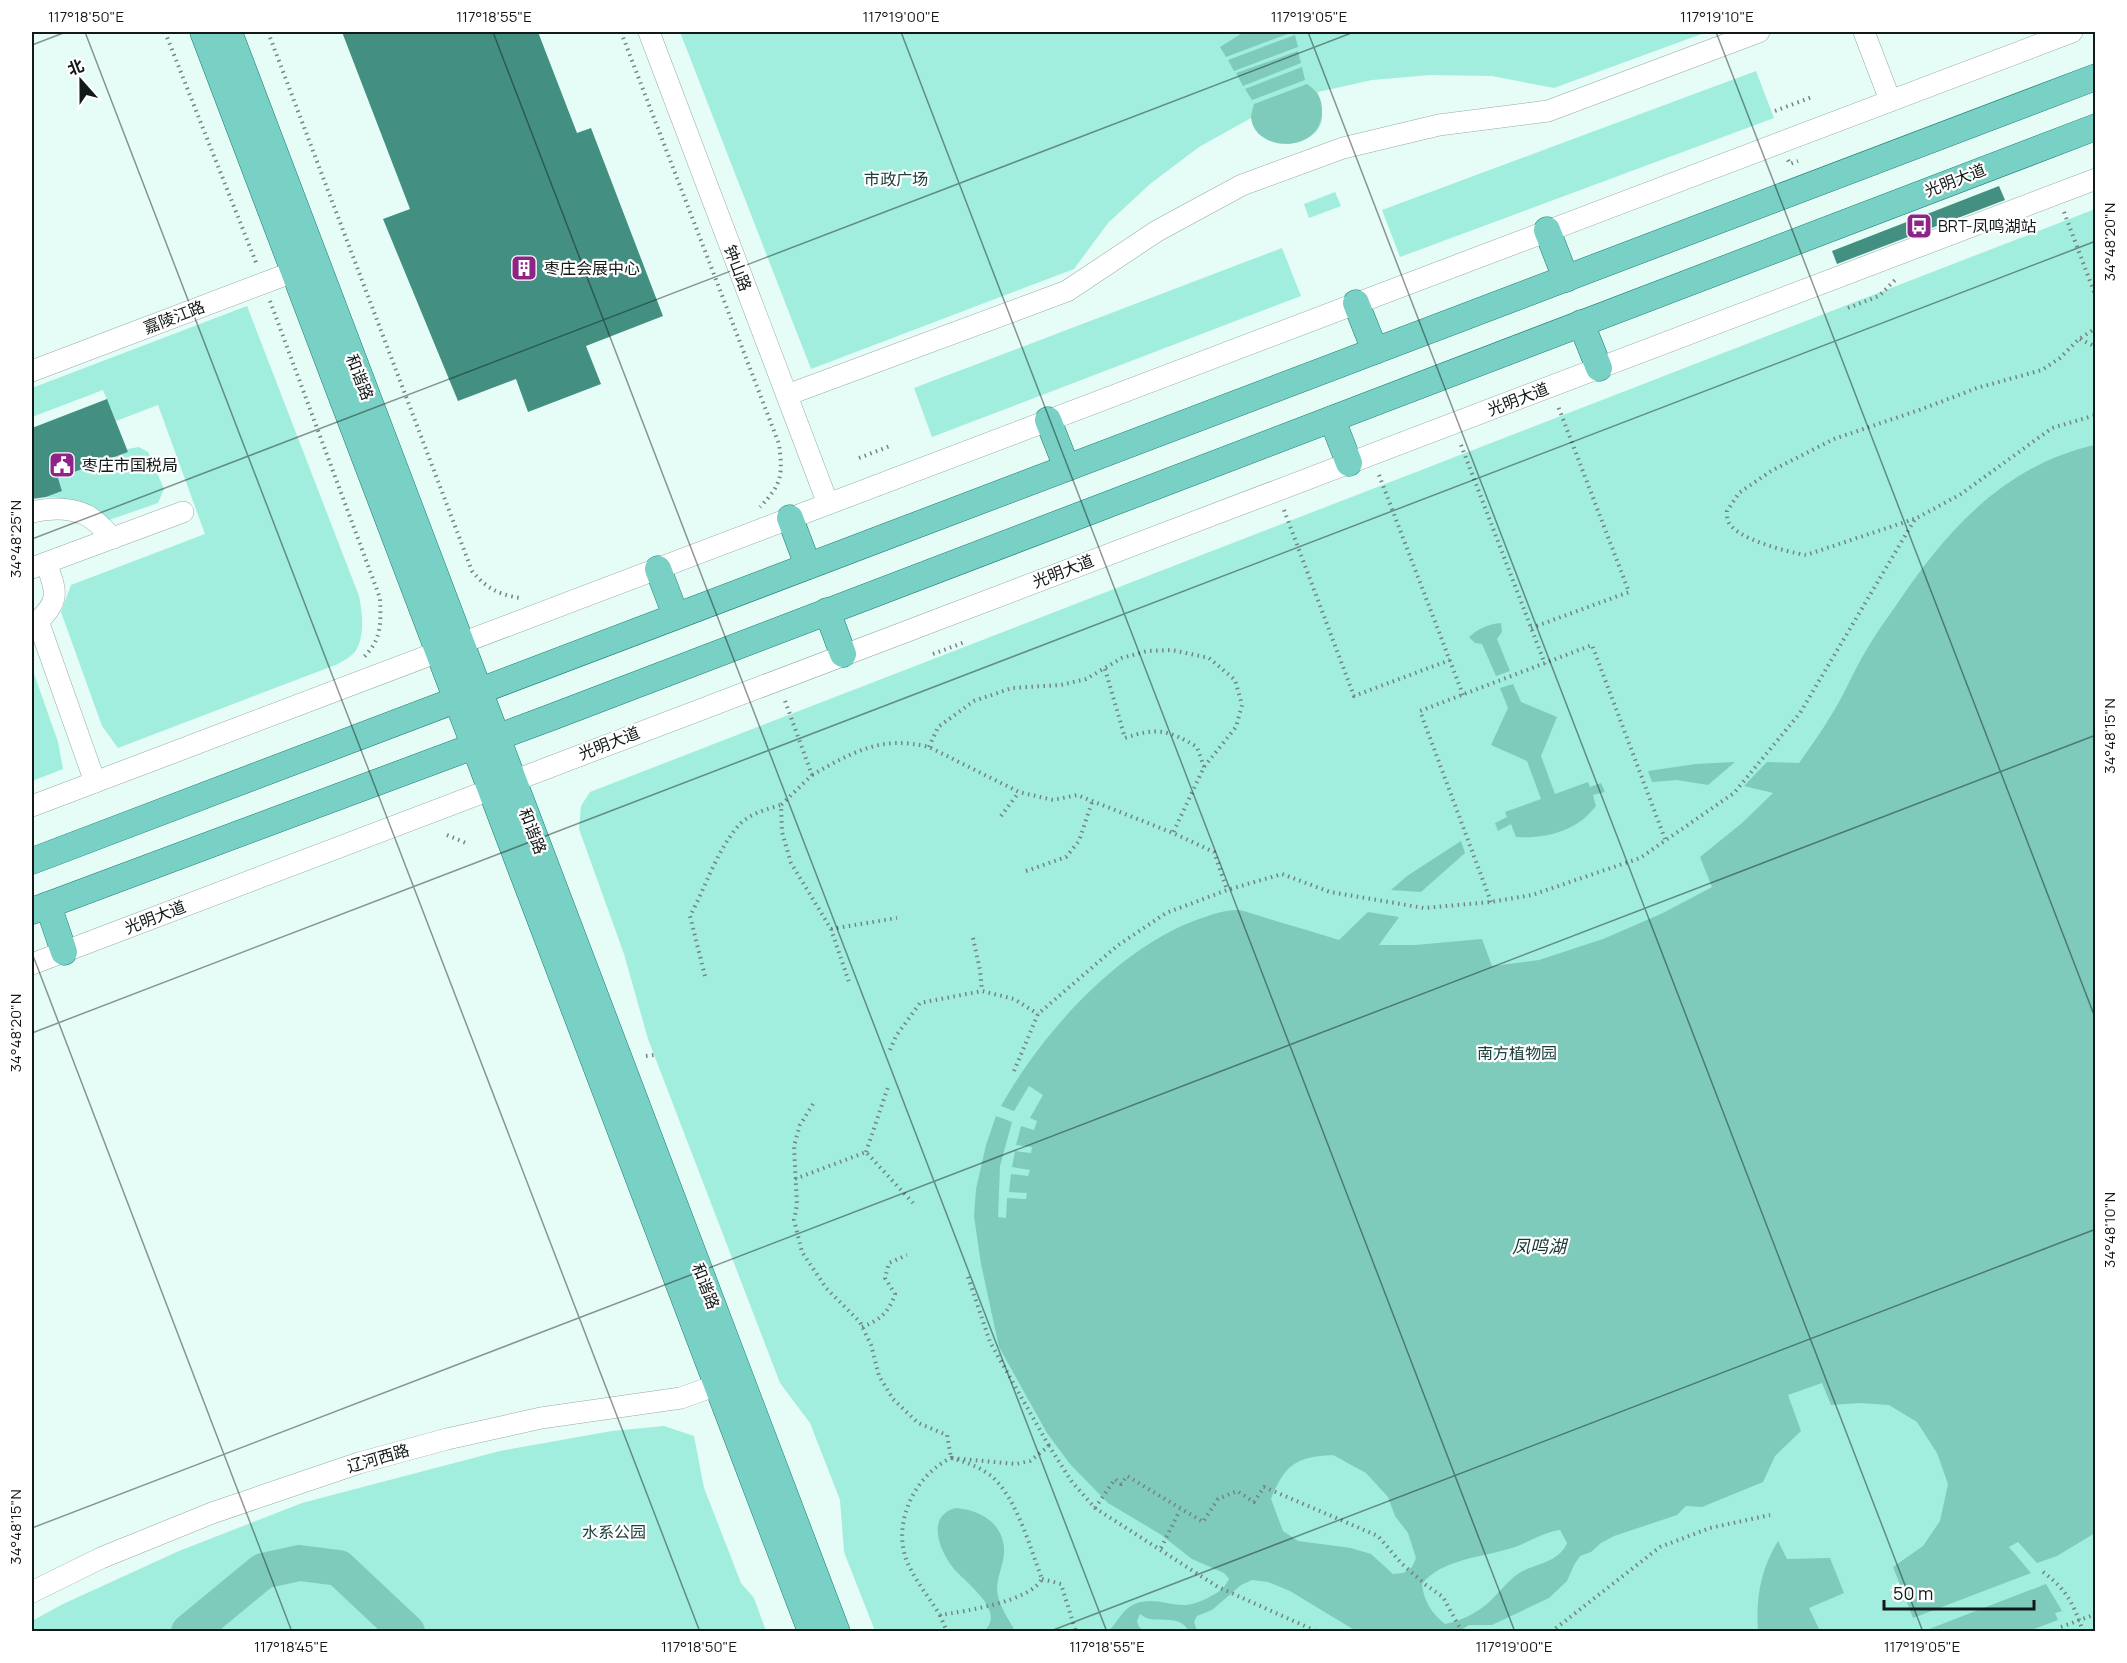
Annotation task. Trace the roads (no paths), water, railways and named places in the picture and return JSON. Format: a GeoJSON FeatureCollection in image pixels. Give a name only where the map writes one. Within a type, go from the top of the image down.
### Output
{"type":"FeatureCollection","features":[{"type":"Feature","properties":{"kind":"main road","name":"和谐路"},"geometry":{"type":"LineString","coordinates":[[203,32],[306,267]]}},
{"type":"Feature","properties":{"kind":"main road","name":"和谐路"},"geometry":{"type":"LineString","coordinates":[[229,32],[306,267],[485,741],[729,1381],[837,1632]]}},
{"type":"Feature","properties":{"kind":"main road"},"geometry":{"type":"LineString","coordinates":[[32,860],[2096,77]]}},
{"type":"Feature","properties":{"kind":"main road","name":"光明大道"},"geometry":{"type":"LineString","coordinates":[[40,908],[485,741],[2096,127]]}},
{"type":"Feature","properties":{"kind":"main road"},"geometry":{"type":"LineString","coordinates":[[1547,230],[1566,279]]}},
{"type":"Feature","properties":{"kind":"main road"},"geometry":{"type":"LineString","coordinates":[[1356,303],[1375,351]]}},
{"type":"Feature","properties":{"kind":"main road"},"geometry":{"type":"LineString","coordinates":[[1581,323],[1599,368]]}},
{"type":"Feature","properties":{"kind":"main road"},"geometry":{"type":"LineString","coordinates":[[1332,419],[1349,463]]}},
{"type":"Feature","properties":{"kind":"main road"},"geometry":{"type":"LineString","coordinates":[[1048,420],[1067,468]]}},
{"type":"Feature","properties":{"kind":"main road"},"geometry":{"type":"LineString","coordinates":[[790,518],[808,566]]}},
{"type":"Feature","properties":{"kind":"main road"},"geometry":{"type":"LineString","coordinates":[[658,569],[676,616]]}},
{"type":"Feature","properties":{"kind":"main road"},"geometry":{"type":"LineString","coordinates":[[827,611],[843,654]]}},
{"type":"Feature","properties":{"kind":"main road"},"geometry":{"type":"LineString","coordinates":[[40,908],[64,952]]}},
{"type":"Feature","properties":{"kind":"main road","name":"和谐路"},"geometry":{"type":"LineString","coordinates":[[729,1381],[811,1632]]}},
{"type":"Feature","properties":{"kind":"street","name":"钟山路"},"geometry":{"type":"LineString","coordinates":[[649,32],[828,504]]}},
{"type":"Feature","properties":{"kind":"street"},"geometry":{"type":"LineString","coordinates":[[787,395],[1067,291],[1157,231],[1242,185],[1343,148],[1439,125],[1548,111],[1758,32]]}},
{"type":"Feature","properties":{"kind":"street"},"geometry":{"type":"LineString","coordinates":[[1864,32],[1890,100]]}},
{"type":"Feature","properties":{"kind":"street"},"geometry":{"type":"LineString","coordinates":[[32,806],[2072,32]]}},
{"type":"Feature","properties":{"kind":"street","name":"光明大道"},"geometry":{"type":"LineString","coordinates":[[32,964],[2096,179]]}},
{"type":"Feature","properties":{"kind":"street","name":"嘉陵江路"},"geometry":{"type":"LineString","coordinates":[[32,371],[306,267]]}},
{"type":"Feature","properties":{"kind":"street"},"geometry":{"type":"LineString","coordinates":[[32,512],[45,509],[66,509],[77,512],[88,516],[113,538]]}},
{"type":"Feature","properties":{"kind":"street"},"geometry":{"type":"LineString","coordinates":[[95,782],[35,621],[51,609],[56,590],[38,565],[183,512]]}},
{"type":"Feature","properties":{"kind":"street","name":"辽河西路"},"geometry":{"type":"LineString","coordinates":[[32,1592],[101,1558],[212,1513],[359,1462],[541,1418],[681,1398],[729,1381]]}},
{"type":"Feature","properties":{"kind":"water"},"geometry":{"type":"Polygon","coordinates":[[[1244,32],[1293,32],[1226,57],[1220,47],[1244,32]]]}},
{"type":"Feature","properties":{"kind":"water"},"geometry":{"type":"Polygon","coordinates":[[[1295,35],[1298,47],[1234,71],[1228,60],[1295,35]]]}},
{"type":"Feature","properties":{"kind":"water"},"geometry":{"type":"Polygon","coordinates":[[[1298,51],[1301,63],[1243,86],[1236,73],[1298,51]]]}},
{"type":"Feature","properties":{"kind":"water"},"geometry":{"type":"Polygon","coordinates":[[[1302,67],[1305,80],[1252,100],[1245,89],[1302,67]]]}},
{"type":"Feature","properties":{"kind":"water"},"geometry":{"type":"Polygon","coordinates":[[[1307,84],[1314,89],[1322,106],[1319,125],[1311,135],[1301,141],[1288,144],[1275,143],[1264,138],[1255,130],[1251,118],[1254,104],[1307,84]]]}},
{"type":"Feature","properties":{"kind":"water","name":"凤鸣湖"},"geometry":{"type":"Polygon","coordinates":[[[2095,445],[2095,1533],[2057,1556],[2037,1563],[2018,1542],[2009,1547],[2031,1573],[1913,1618],[1893,1567],[1923,1546],[1940,1521],[1948,1484],[1937,1453],[1917,1422],[1889,1405],[1860,1403],[1831,1405],[1822,1383],[1788,1395],[1801,1431],[1775,1456],[1763,1482],[1702,1507],[1686,1506],[1677,1515],[1614,1536],[1591,1552],[1580,1556],[1567,1581],[1549,1598],[1492,1625],[1469,1625],[1458,1632],[1356,1631],[1290,1591],[1268,1582],[1252,1580],[1241,1585],[1212,1610],[1197,1616],[1194,1622],[1197,1631],[1189,1631],[1184,1625],[1172,1620],[1146,1618],[1140,1614],[1137,1621],[1139,1627],[1144,1631],[1109,1631],[1131,1606],[1145,1601],[1179,1605],[1193,1604],[1218,1592],[1229,1579],[1224,1573],[1192,1559],[1160,1534],[1108,1503],[1070,1464],[1047,1433],[999,1347],[981,1264],[974,1216],[976,1189],[986,1145],[996,1116],[1012,1122],[1000,1166],[998,1217],[1006,1218],[1007,1198],[1026,1199],[1027,1193],[1009,1192],[1011,1174],[1028,1176],[1030,1170],[1012,1167],[1015,1151],[1031,1153],[1032,1147],[1016,1145],[1021,1126],[1034,1130],[1037,1121],[1030,1118],[1043,1095],[1029,1086],[1014,1111],[1001,1106],[1038,1050],[1085,996],[1112,971],[1169,932],[1218,913],[1243,911],[1339,940],[1368,912],[1399,917],[1379,945],[1415,945],[1482,939],[1492,966],[1539,960],[1603,939],[1663,913],[1712,887],[1700,857],[1742,823],[1773,793],[1744,786],[1767,762],[1799,763],[1832,714],[1880,628],[1914,579],[1956,528],[2005,485],[2032,468],[2062,455],[2095,445]],[[1333,1455],[1301,1461],[1287,1470],[1281,1478],[1271,1499],[1283,1531],[1298,1541],[1351,1548],[1371,1554],[1393,1574],[1403,1573],[1412,1567],[1416,1558],[1408,1533],[1395,1516],[1388,1497],[1366,1473],[1333,1455]],[[1560,1530],[1512,1548],[1464,1560],[1440,1569],[1422,1584],[1429,1606],[1445,1624],[1473,1614],[1492,1600],[1517,1574],[1559,1554],[1567,1543],[1560,1530]]]}},
{"type":"Feature","properties":{"kind":"water"},"geometry":{"type":"Polygon","coordinates":[[[1501,623],[1502,632],[1497,639],[1510,671],[1496,676],[1482,644],[1475,643],[1469,637],[1484,627],[1501,623]]]}},
{"type":"Feature","properties":{"kind":"water"},"geometry":{"type":"Polygon","coordinates":[[[1513,684],[1521,702],[1557,717],[1541,756],[1555,794],[1588,782],[1590,787],[1601,783],[1605,792],[1593,795],[1596,806],[1580,822],[1550,835],[1516,837],[1511,824],[1498,831],[1495,823],[1507,817],[1505,812],[1541,799],[1527,761],[1491,745],[1508,708],[1500,688],[1513,684]]]}},
{"type":"Feature","properties":{"kind":"water"},"geometry":{"type":"Polygon","coordinates":[[[1735,762],[1708,785],[1677,780],[1652,782],[1648,771],[1696,764],[1735,762]]]}},
{"type":"Feature","properties":{"kind":"water"},"geometry":{"type":"Polygon","coordinates":[[[1461,841],[1465,853],[1421,892],[1391,890],[1407,876],[1461,841]]]}},
{"type":"Feature","properties":{"kind":"water"},"geometry":{"type":"Polygon","coordinates":[[[956,1508],[981,1515],[994,1524],[999,1531],[1004,1553],[997,1589],[999,1600],[1015,1631],[984,1631],[990,1623],[991,1614],[987,1605],[946,1558],[939,1541],[938,1524],[941,1517],[956,1508]]]}},
{"type":"Feature","properties":{"kind":"water"},"geometry":{"type":"Polygon","coordinates":[[[1778,1541],[1787,1559],[1830,1558],[1844,1593],[1809,1608],[1820,1631],[1758,1631],[1760,1584],[1778,1541]]]}},
{"type":"Feature","properties":{"kind":"water"},"geometry":{"type":"Polygon","coordinates":[[[2046,1584],[2062,1611],[2055,1613],[2058,1620],[2029,1631],[1924,1631],[2046,1584]]]}},
{"type":"Feature","properties":{"kind":"waterway"},"geometry":{"type":"LineString","coordinates":[[189,1632],[263,1571],[299,1563],[339,1568],[407,1632]]}},
{"type":"Feature","properties":{"kind":"place","name":"BRT-凤鸣湖站"},"geometry":{"type":"Point","coordinates":[1919,226]}},
{"type":"Feature","properties":{"kind":"place","name":"枣庄会展中心"},"geometry":{"type":"Point","coordinates":[524,268]}},
{"type":"Feature","properties":{"kind":"place","name":"枣庄市国税局"},"geometry":{"type":"Point","coordinates":[62,465]}},
{"type":"Feature","properties":{"kind":"park label","name":"市政广场"},"geometry":{"type":"Point","coordinates":[896,179]}},
{"type":"Feature","properties":{"kind":"park label","name":"南方植物园"},"geometry":{"type":"Point","coordinates":[1517,1053]}},
{"type":"Feature","properties":{"kind":"park label","name":"水系公园"},"geometry":{"type":"Point","coordinates":[614,1532]}}]}
